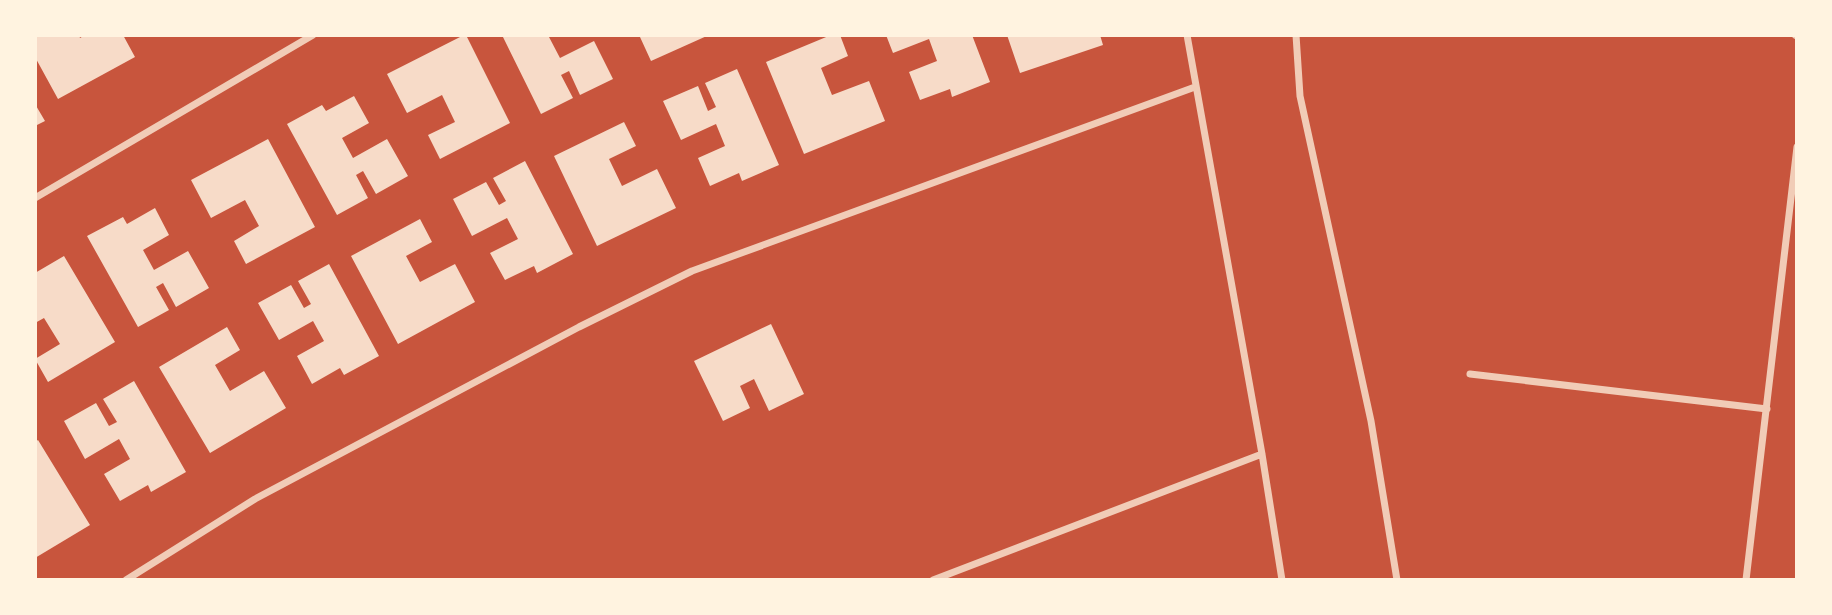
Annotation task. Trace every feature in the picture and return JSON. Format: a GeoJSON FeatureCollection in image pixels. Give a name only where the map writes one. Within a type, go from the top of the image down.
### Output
{"type":"FeatureCollection","features":[{"type":"Feature","properties":{"kind":"street"},"geometry":{"type":"LineString","coordinates":[[35,198],[313,35]]}},
{"type":"Feature","properties":{"kind":"street"},"geometry":{"type":"LineString","coordinates":[[1187,35],[1282,580]]}},
{"type":"Feature","properties":{"kind":"street"},"geometry":{"type":"LineString","coordinates":[[1296,35],[1300,96],[1371,421],[1397,580]]}},
{"type":"Feature","properties":{"kind":"street"},"geometry":{"type":"LineString","coordinates":[[126,580],[255,499],[579,327],[692,271],[1195,86]]}},
{"type":"Feature","properties":{"kind":"street"},"geometry":{"type":"LineString","coordinates":[[1746,580],[1794,211],[1797,147]]}},
{"type":"Feature","properties":{"kind":"street"},"geometry":{"type":"LineString","coordinates":[[1471,374],[1767,409]]}},
{"type":"Feature","properties":{"kind":"street"},"geometry":{"type":"LineString","coordinates":[[933,580],[1262,454]]}},
{"type":"Feature","properties":{"kind":"building"},"geometry":{"type":"Polygon","coordinates":[[[35,35],[79,35],[80,38],[85,35],[123,35],[135,57],[58,99],[35,57],[35,35]]]}},
{"type":"Feature","properties":{"kind":"building"},"geometry":{"type":"Polygon","coordinates":[[[464,35],[510,123],[440,159],[428,135],[455,122],[442,95],[407,113],[387,74],[464,35]]]}},
{"type":"Feature","properties":{"kind":"building"},"geometry":{"type":"Polygon","coordinates":[[[502,35],[554,35],[549,37],[560,58],[594,41],[613,79],[580,95],[569,71],[561,75],[573,98],[541,114],[502,35]]]}},
{"type":"Feature","properties":{"kind":"building"},"geometry":{"type":"Polygon","coordinates":[[[709,35],[651,61],[640,37],[709,35]]]}},
{"type":"Feature","properties":{"kind":"building"},"geometry":{"type":"Polygon","coordinates":[[[831,35],[840,35],[848,56],[821,68],[832,95],[869,81],[885,121],[804,154],[766,62],[831,35]]]}},
{"type":"Feature","properties":{"kind":"building"},"geometry":{"type":"Polygon","coordinates":[[[886,35],[972,35],[990,82],[952,97],[950,89],[920,100],[909,72],[937,61],[929,39],[893,53],[886,35]]]}},
{"type":"Feature","properties":{"kind":"building"},"geometry":{"type":"Polygon","coordinates":[[[1007,35],[1100,35],[1103,45],[1020,73],[1007,35]]]}},
{"type":"Feature","properties":{"kind":"building"},"geometry":{"type":"Polygon","coordinates":[[[737,69],[779,165],[742,181],[739,173],[710,186],[698,158],[725,146],[716,124],[681,140],[663,101],[698,86],[708,111],[716,107],[705,83],[737,69]]]}},
{"type":"Feature","properties":{"kind":"building"},"geometry":{"type":"Polygon","coordinates":[[[354,96],[369,123],[342,138],[353,158],[387,139],[408,176],[376,194],[363,171],[356,175],[368,198],[337,215],[287,124],[322,105],[326,111],[354,96]]]}},
{"type":"Feature","properties":{"kind":"building"},"geometry":{"type":"Polygon","coordinates":[[[35,104],[45,121],[35,126],[35,104]]]}},
{"type":"Feature","properties":{"kind":"building"},"geometry":{"type":"Polygon","coordinates":[[[624,122],[636,146],[609,159],[622,186],[657,169],[676,208],[597,246],[554,156],[624,122]]]}},
{"type":"Feature","properties":{"kind":"building"},"geometry":{"type":"Polygon","coordinates":[[[268,139],[315,227],[246,264],[234,241],[259,226],[245,200],[211,218],[191,180],[268,139]]]}},
{"type":"Feature","properties":{"kind":"building"},"geometry":{"type":"Polygon","coordinates":[[[525,161],[573,254],[537,273],[534,266],[505,280],[490,253],[518,239],[507,218],[472,236],[453,199],[486,182],[499,205],[506,201],[493,178],[525,161]]]}},
{"type":"Feature","properties":{"kind":"building"},"geometry":{"type":"Polygon","coordinates":[[[155,208],[169,235],[143,250],[154,270],[188,251],[209,288],[176,307],[163,283],[156,287],[169,310],[138,327],[87,236],[123,217],[127,224],[155,208]]]}},
{"type":"Feature","properties":{"kind":"building"},"geometry":{"type":"Polygon","coordinates":[[[420,219],[432,242],[406,256],[420,282],[455,264],[475,302],[398,344],[351,256],[420,219]]]}},
{"type":"Feature","properties":{"kind":"building"},"geometry":{"type":"Polygon","coordinates":[[[64,256],[115,342],[48,382],[35,359],[60,344],[44,318],[35,323],[35,273],[64,256]]]}},
{"type":"Feature","properties":{"kind":"building"},"geometry":{"type":"Polygon","coordinates":[[[329,264],[379,356],[344,375],[340,368],[312,384],[297,356],[324,341],[313,321],[279,340],[258,303],[291,285],[304,308],[311,304],[298,281],[329,264]]]}},
{"type":"Feature","properties":{"kind":"building"},"geometry":{"type":"Polygon","coordinates":[[[771,324],[804,394],[769,411],[754,379],[740,386],[750,408],[723,421],[694,361],[771,324]]]}},
{"type":"Feature","properties":{"kind":"building"},"geometry":{"type":"Polygon","coordinates":[[[227,327],[240,350],[215,365],[230,391],[264,371],[286,408],[210,453],[159,367],[227,327]]]}},
{"type":"Feature","properties":{"kind":"building"},"geometry":{"type":"Polygon","coordinates":[[[134,381],[186,472],[151,492],[148,485],[120,501],[104,474],[130,459],[119,439],[85,459],[64,421],[96,403],[109,426],[117,422],[103,399],[134,381]]]}},
{"type":"Feature","properties":{"kind":"building"},"geometry":{"type":"Polygon","coordinates":[[[38,440],[90,525],[35,558],[35,442],[38,440]]]}}]}
